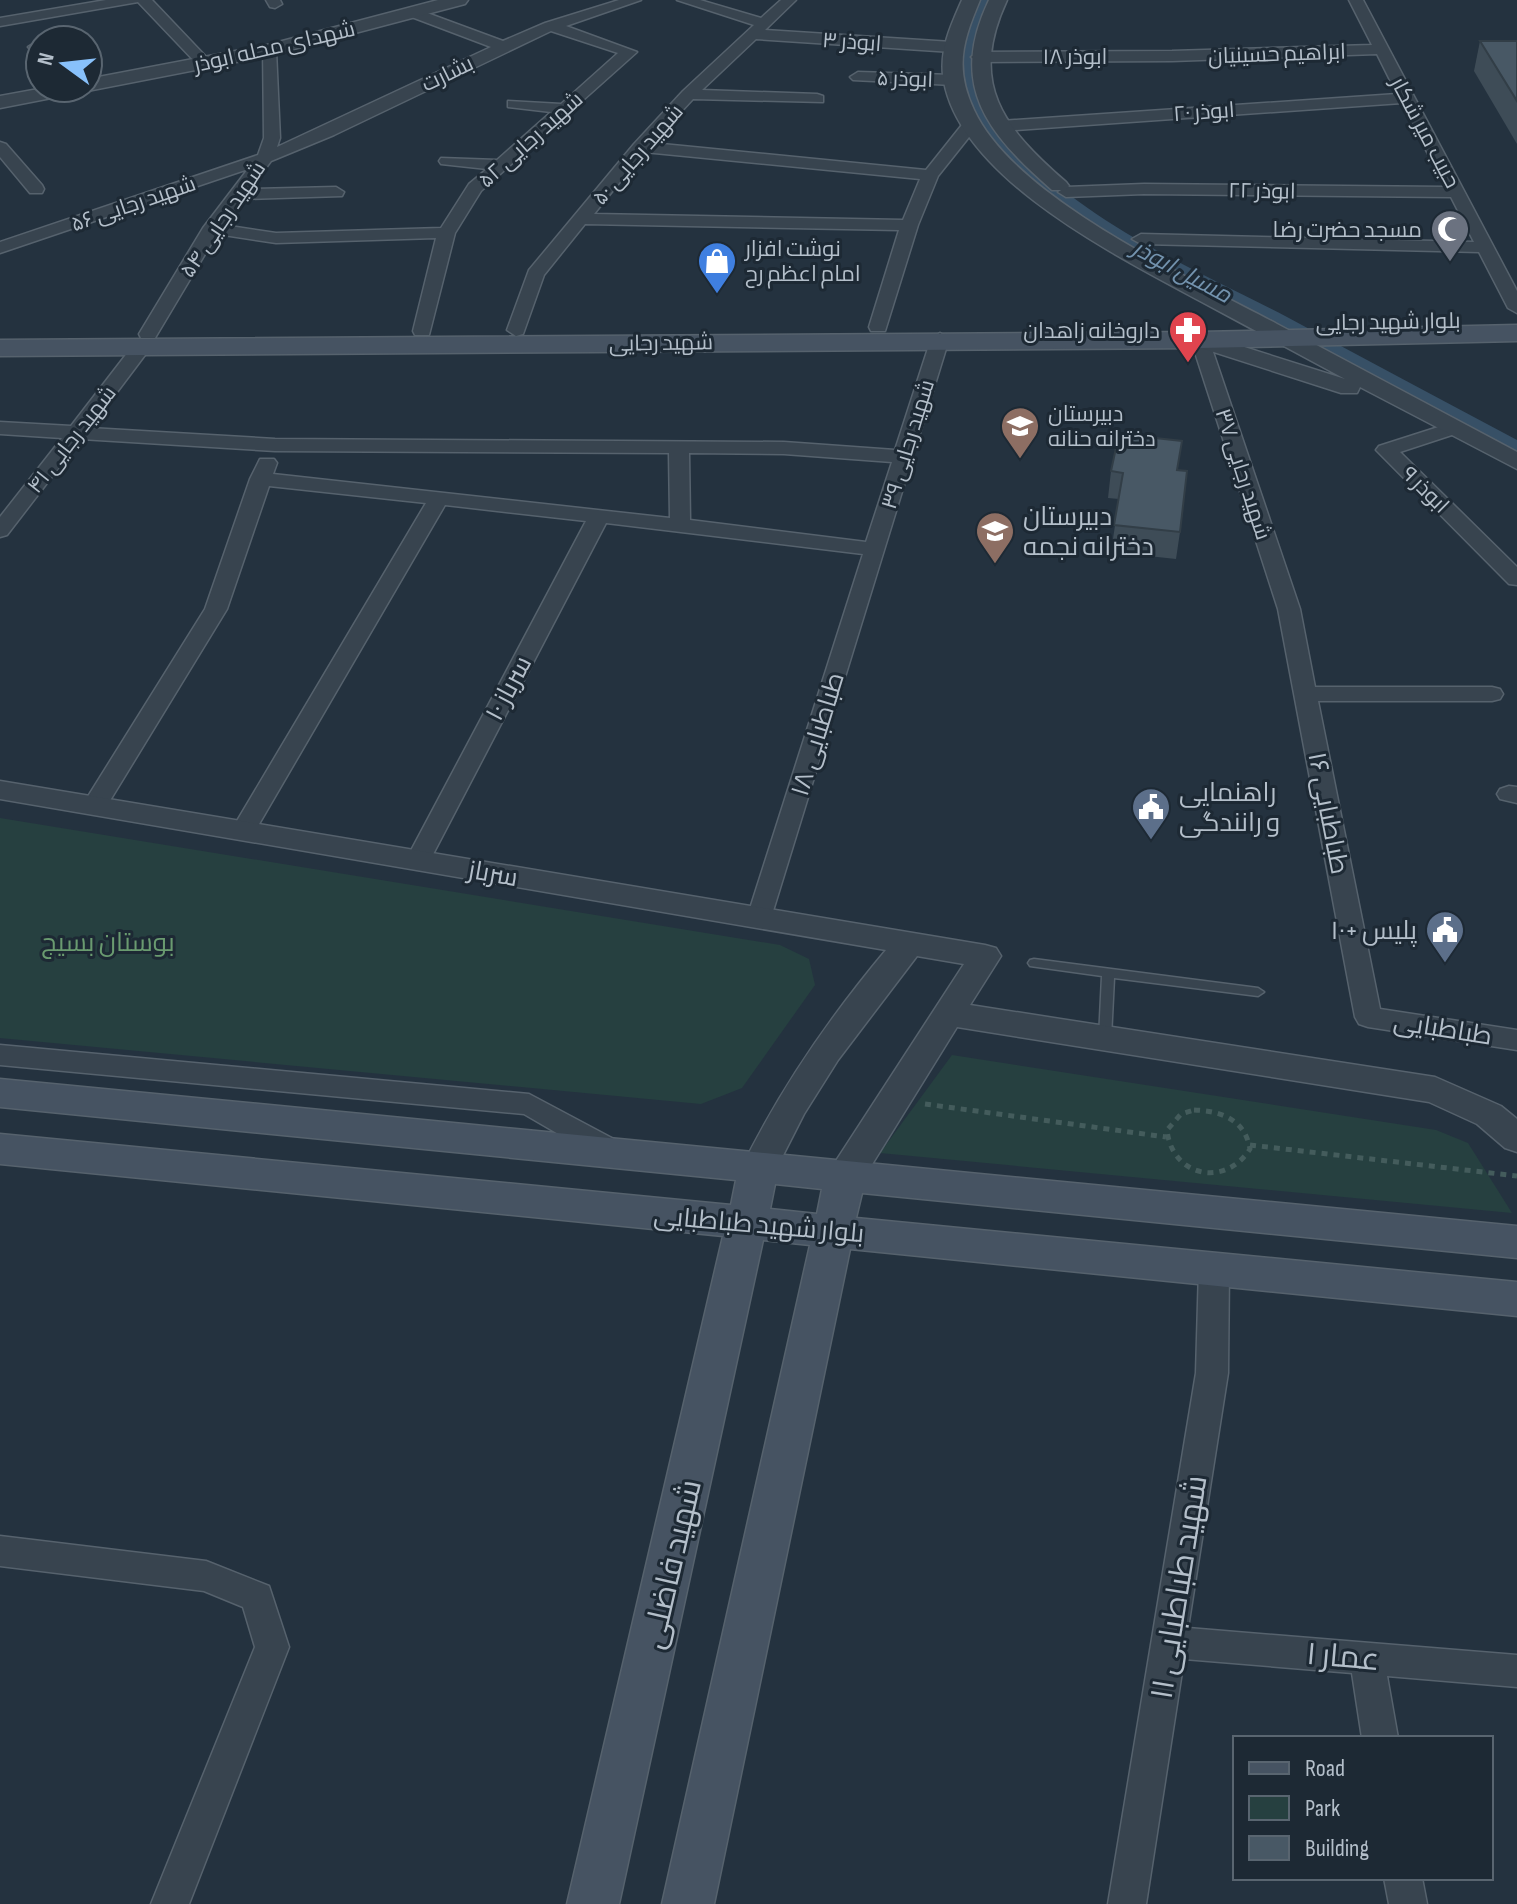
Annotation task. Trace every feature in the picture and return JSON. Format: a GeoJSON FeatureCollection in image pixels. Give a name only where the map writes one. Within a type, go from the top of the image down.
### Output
{"type":"FeatureCollection","features":[{"type":"Feature","properties":{"kind":"main road","name":"بلوار شهید رجایی"},"geometry":{"type":"LineString","coordinates":[[1258,323],[1290,329],[1517,320]]}},
{"type":"Feature","properties":{"kind":"main road","name":"شهید رجایی"},"geometry":{"type":"LineString","coordinates":[[0,348],[422,331],[1258,323]]}},
{"type":"Feature","properties":{"kind":"main road","name":"شهید رجایی"},"geometry":{"type":"LineString","coordinates":[[0,335],[145,340],[1200,340],[1290,329],[1322,335]]}},
{"type":"Feature","properties":{"kind":"main road","name":"بلوار شهید رجایی"},"geometry":{"type":"LineString","coordinates":[[1322,335],[1517,333]]}},
{"type":"Feature","properties":{"kind":"main road","name":"بلوار شهید طباطبایی"},"geometry":{"type":"LineString","coordinates":[[0,1093],[1517,1242]]}},
{"type":"Feature","properties":{"kind":"main road","name":"بلوار شهید طباطبایی"},"geometry":{"type":"LineString","coordinates":[[0,1149],[1517,1299]]}},
{"type":"Feature","properties":{"kind":"main road","name":"شهید فاضلی"},"geometry":{"type":"LineString","coordinates":[[593,1904],[759,1169]]}},
{"type":"Feature","properties":{"kind":"main road"},"geometry":{"type":"LineString","coordinates":[[688,1904],[845,1177]]}},
{"type":"Feature","properties":{"kind":"street"},"geometry":{"type":"LineString","coordinates":[[0,22],[132,0]]}},
{"type":"Feature","properties":{"kind":"street"},"geometry":{"type":"LineString","coordinates":[[144,0],[203,62]]}},
{"type":"Feature","properties":{"kind":"street","name":"شهدای محله ابوذر"},"geometry":{"type":"LineString","coordinates":[[104,82],[268,50],[459,0]]}},
{"type":"Feature","properties":{"kind":"street","name":"بشارت"},"geometry":{"type":"LineString","coordinates":[[265,158],[328,132],[501,46],[550,26],[634,0]]}},
{"type":"Feature","properties":{"kind":"street","name":"ابوذر ۳"},"geometry":{"type":"LineString","coordinates":[[684,0],[758,28],[952,47]]}},
{"type":"Feature","properties":{"kind":"street","name":"شهید رجایی ۵۰"},"geometry":{"type":"LineString","coordinates":[[516,330],[535,274],[640,147],[689,94],[789,0]]}},
{"type":"Feature","properties":{"kind":"street"},"geometry":{"type":"LineString","coordinates":[[971,0],[960,17],[952,47],[953,80],[971,124],[1009,171],[1055,209],[1109,243],[1258,323]]}},
{"type":"Feature","properties":{"kind":"street"},"geometry":{"type":"LineString","coordinates":[[998,0],[986,20],[978,46],[980,82],[1001,126],[1036,167],[1066,192],[1141,239],[1430,415],[1517,462]]}},
{"type":"Feature","properties":{"kind":"street","name":"حبیب میر شکار"},"geometry":{"type":"LineString","coordinates":[[1356,0],[1517,308]]}},
{"type":"Feature","properties":{"kind":"street"},"geometry":{"type":"LineString","coordinates":[[414,13],[501,46]]}},
{"type":"Feature","properties":{"kind":"street","name":"شهید رجایی ۵۲"},"geometry":{"type":"LineString","coordinates":[[422,331],[446,233],[475,188],[629,52],[550,26]]}},
{"type":"Feature","properties":{"kind":"street","name":"ابراهیم حسینیان"},"geometry":{"type":"LineString","coordinates":[[1172,56],[1382,49]]}},
{"type":"Feature","properties":{"kind":"street","name":"شهید رجایی ۵۴"},"geometry":{"type":"LineString","coordinates":[[145,340],[212,228],[265,158],[272,138],[268,50]]}},
{"type":"Feature","properties":{"kind":"street","name":"ابوذر ۱۸"},"geometry":{"type":"LineString","coordinates":[[979,57],[1172,56]]}},
{"type":"Feature","properties":{"kind":"street","name":"ابوذر ۵"},"geometry":{"type":"LineString","coordinates":[[858,77],[953,80]]}},
{"type":"Feature","properties":{"kind":"street"},"geometry":{"type":"LineString","coordinates":[[689,94],[817,99]]}},
{"type":"Feature","properties":{"kind":"street"},"geometry":{"type":"LineString","coordinates":[[0,102],[24,97]]}},
{"type":"Feature","properties":{"kind":"street","name":"ابوذر ۲۰"},"geometry":{"type":"LineString","coordinates":[[1001,126],[1407,98]]}},
{"type":"Feature","properties":{"kind":"street"},"geometry":{"type":"LineString","coordinates":[[514,104],[564,109]]}},
{"type":"Feature","properties":{"kind":"street"},"geometry":{"type":"LineString","coordinates":[[878,327],[909,225],[930,175],[971,124]]}},
{"type":"Feature","properties":{"kind":"street"},"geometry":{"type":"LineString","coordinates":[[0,147],[36,189]]}},
{"type":"Feature","properties":{"kind":"street"},"geometry":{"type":"LineString","coordinates":[[640,147],[930,175]]}},
{"type":"Feature","properties":{"kind":"street","name":"شهید رجایی ۵۶"},"geometry":{"type":"LineString","coordinates":[[0,248],[265,158]]}},
{"type":"Feature","properties":{"kind":"street"},"geometry":{"type":"LineString","coordinates":[[447,161],[501,165]]}},
{"type":"Feature","properties":{"kind":"street","name":"ابوذر ۲۲"},"geometry":{"type":"LineString","coordinates":[[1066,192],[1144,189],[1457,192]]}},
{"type":"Feature","properties":{"kind":"street"},"geometry":{"type":"LineString","coordinates":[[238,194],[336,192]]}},
{"type":"Feature","properties":{"kind":"street"},"geometry":{"type":"LineString","coordinates":[[581,219],[909,225]]}},
{"type":"Feature","properties":{"kind":"street"},"geometry":{"type":"LineString","coordinates":[[212,228],[276,238],[446,233]]}},
{"type":"Feature","properties":{"kind":"street"},"geometry":{"type":"LineString","coordinates":[[1141,239],[1485,247]]}},
{"type":"Feature","properties":{"kind":"street"},"geometry":{"type":"LineString","coordinates":[[1322,335],[1517,438]]}},
{"type":"Feature","properties":{"kind":"street","name":"شهید رجایی ۳۹"},"geometry":{"type":"LineString","coordinates":[[874,549],[940,339]]}},
{"type":"Feature","properties":{"kind":"street","name":"شهید رجایی ۴۱"},"geometry":{"type":"LineString","coordinates":[[0,531],[145,340]]}},
{"type":"Feature","properties":{"kind":"street"},"geometry":{"type":"LineString","coordinates":[[1200,340],[1430,415]]}},
{"type":"Feature","properties":{"kind":"street","name":"شهید رجایی ۳۷"},"geometry":{"type":"LineString","coordinates":[[1200,340],[1289,609]]}},
{"type":"Feature","properties":{"kind":"street"},"geometry":{"type":"LineString","coordinates":[[0,428],[275,445],[784,448],[903,457]]}},
{"type":"Feature","properties":{"kind":"street","name":"ابوذر ۹"},"geometry":{"type":"LineString","coordinates":[[1454,428],[1386,450],[1517,579]]}},
{"type":"Feature","properties":{"kind":"street"},"geometry":{"type":"LineString","coordinates":[[94,806],[216,609],[260,479],[275,445]]}},
{"type":"Feature","properties":{"kind":"street"},"geometry":{"type":"LineString","coordinates":[[679,447],[680,525]]}},
{"type":"Feature","properties":{"kind":"street"},"geometry":{"type":"LineString","coordinates":[[260,479],[874,549]]}},
{"type":"Feature","properties":{"kind":"street"},"geometry":{"type":"LineString","coordinates":[[243,831],[439,499]]}},
{"type":"Feature","properties":{"kind":"street","name":"سرباز ۱۰"},"geometry":{"type":"LineString","coordinates":[[418,860],[599,516]]}},
{"type":"Feature","properties":{"kind":"street","name":"طباطبایی ۱۸"},"geometry":{"type":"LineString","coordinates":[[760,918],[874,549]]}},
{"type":"Feature","properties":{"kind":"street","name":"طباطبایی ۱۶"},"geometry":{"type":"LineString","coordinates":[[1289,609],[1368,1017]]}},
{"type":"Feature","properties":{"kind":"street"},"geometry":{"type":"LineString","coordinates":[[1305,694],[1492,694]]}},
{"type":"Feature","properties":{"kind":"street","name":"سرباز"},"geometry":{"type":"LineString","coordinates":[[0,790],[985,956],[950,1014]]}},
{"type":"Feature","properties":{"kind":"street"},"geometry":{"type":"LineString","coordinates":[[759,1169],[778,1125],[847,1021],[909,944]]}},
{"type":"Feature","properties":{"kind":"street"},"geometry":{"type":"LineString","coordinates":[[845,1177],[950,1014],[1435,1090],[1489,1115],[1517,1139]]}},
{"type":"Feature","properties":{"kind":"street","name":"طباطبایی"},"geometry":{"type":"LineString","coordinates":[[1368,1017],[1517,1040]]}},
{"type":"Feature","properties":{"kind":"street"},"geometry":{"type":"LineString","coordinates":[[0,1055],[529,1104],[619,1155]]}},
{"type":"Feature","properties":{"kind":"street","name":"شهید طباطبایی ۱۱"},"geometry":{"type":"LineString","coordinates":[[1127,1904],[1212,1373],[1214,1268]]}},
{"type":"Feature","properties":{"kind":"street"},"geometry":{"type":"LineString","coordinates":[[0,1551],[206,1576],[257,1597],[272,1647],[170,1904]]}},
{"type":"Feature","properties":{"kind":"street","name":"عمار ۱"},"geometry":{"type":"LineString","coordinates":[[1169,1642],[1517,1671]]}},
{"type":"Feature","properties":{"kind":"street"},"geometry":{"type":"LineString","coordinates":[[1367,1658],[1380,1736]]}},
{"type":"Feature","properties":{"kind":"street"},"geometry":{"type":"LineString","coordinates":[[1403,1880],[1408,1904]]}},
{"type":"Feature","properties":{"kind":"lane"},"geometry":{"type":"LineString","coordinates":[[1034,963],[1258,992]]}},
{"type":"Feature","properties":{"kind":"lane"},"geometry":{"type":"LineString","coordinates":[[1105,1038],[1108,972]]}},
{"type":"Feature","properties":{"kind":"path"},"geometry":{"type":"LineString","coordinates":[[895,1100],[1166,1137]]}},
{"type":"Feature","properties":{"kind":"path"},"geometry":{"type":"LineString","coordinates":[[1207,1110],[1234,1120],[1243,1128],[1250,1145],[1246,1159],[1238,1166],[1214,1173],[1200,1171],[1177,1159],[1166,1137],[1172,1121],[1181,1114],[1207,1110]]}},
{"type":"Feature","properties":{"kind":"path"},"geometry":{"type":"LineString","coordinates":[[1250,1145],[1517,1176]]}},
{"type":"Feature","properties":{"kind":"green space","name":"بوستان بسیج"},"geometry":{"type":"Polygon","coordinates":[[[0,818],[780,945],[809,959],[815,985],[742,1088],[701,1104],[0,1038],[0,818]]]}},
{"type":"Feature","properties":{"kind":"green space"},"geometry":{"type":"Polygon","coordinates":[[[952,1055],[1436,1130],[1468,1143],[1512,1213],[880,1153],[952,1055]]]}},
{"type":"Feature","properties":{"kind":"building"},"geometry":{"type":"Polygon","coordinates":[[[1480,41],[1517,41],[1517,101],[1480,41]]]}},
{"type":"Feature","properties":{"kind":"building"},"geometry":{"type":"Polygon","coordinates":[[[1119,434],[1182,441],[1177,470],[1187,471],[1180,532],[1114,525],[1123,473],[1111,471],[1119,434]]]}},
{"type":"Feature","properties":{"kind":"waterway","name":"مسیل ابوذر"},"geometry":{"type":"LineString","coordinates":[[986,0],[975,20],[965,53],[969,93],[1005,147],[1048,189],[1116,236],[1517,450]]}},
{"type":"Feature","properties":{"kind":"place","name":"مسجد حضرت رضا"},"geometry":{"type":"Point","coordinates":[1450,263]}},
{"type":"Feature","properties":{"kind":"place","name":"نوشت افزار امام اعظم رح"},"geometry":{"type":"Point","coordinates":[717,295]}},
{"type":"Feature","properties":{"kind":"place","name":"داروخانه زاهدان"},"geometry":{"type":"Point","coordinates":[1188,364]}},
{"type":"Feature","properties":{"kind":"place","name":"دبیرستان دخترانه حنانه"},"geometry":{"type":"Point","coordinates":[1020,460]}},
{"type":"Feature","properties":{"kind":"place","name":"دبیرستان دخترانه نجمه"},"geometry":{"type":"Point","coordinates":[995,565]}},
{"type":"Feature","properties":{"kind":"place","name":"راهنمایی و رانندگی"},"geometry":{"type":"Point","coordinates":[1151,841]}},
{"type":"Feature","properties":{"kind":"place","name":"پلیس +۱۰"},"geometry":{"type":"Point","coordinates":[1445,964]}}]}
